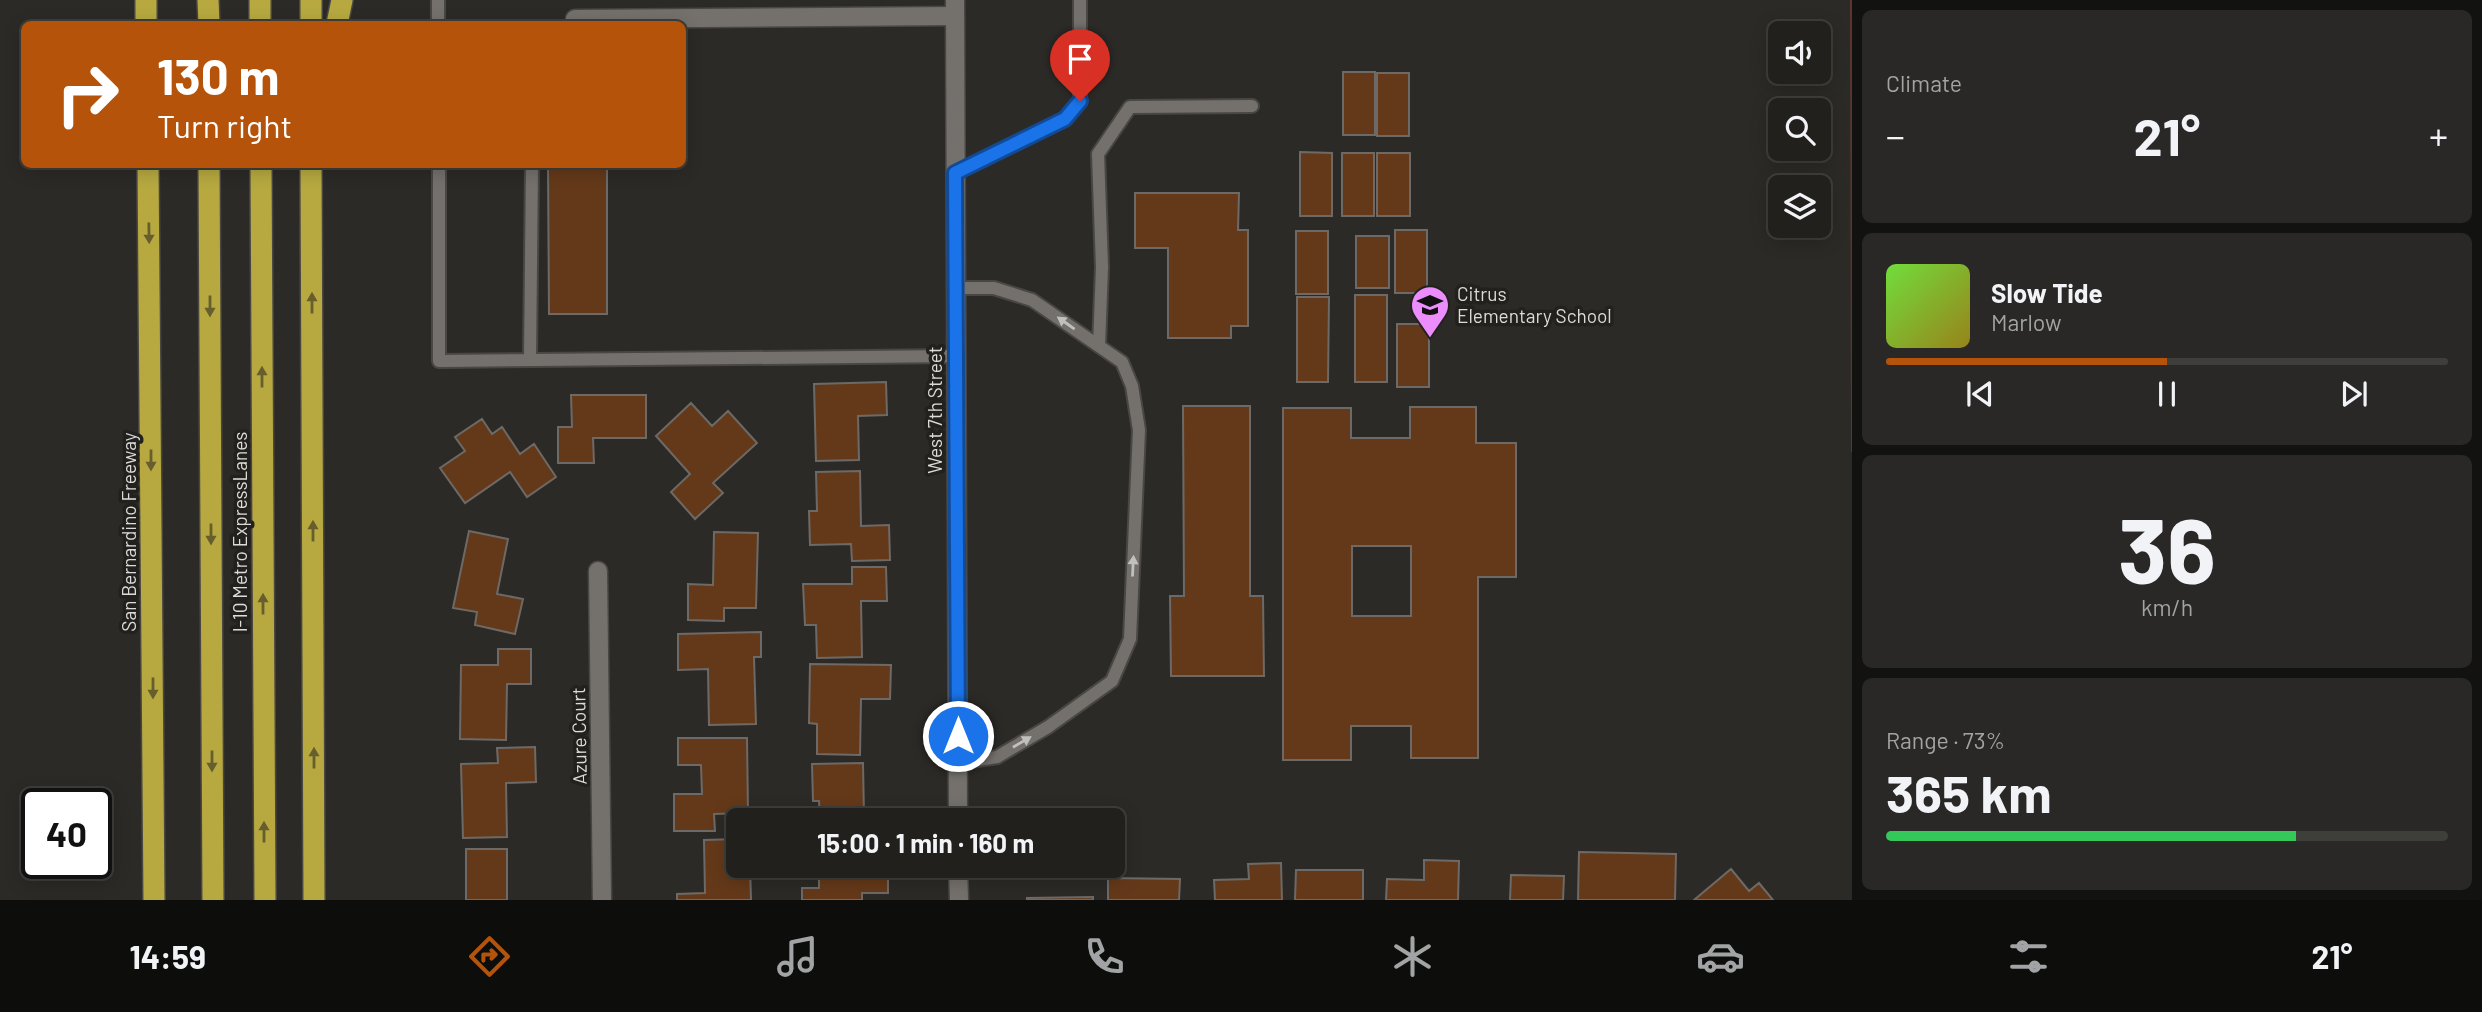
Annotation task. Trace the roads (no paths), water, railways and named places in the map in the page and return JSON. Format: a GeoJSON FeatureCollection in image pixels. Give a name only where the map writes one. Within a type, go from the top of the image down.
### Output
{"type":"FeatureCollection","features":[{"type":"Feature","properties":{"kind":"highway"},"geometry":{"type":"LineString","coordinates":[[146,0],[146,21]]}},
{"type":"Feature","properties":{"kind":"highway"},"geometry":{"type":"LineString","coordinates":[[208,0],[208,21]]}},
{"type":"Feature","properties":{"kind":"highway"},"geometry":{"type":"LineString","coordinates":[[260,0],[260,21]]}},
{"type":"Feature","properties":{"kind":"highway"},"geometry":{"type":"LineString","coordinates":[[311,0],[311,21]]}},
{"type":"Feature","properties":{"kind":"highway"},"geometry":{"type":"LineString","coordinates":[[338,21],[342,0]]}},
{"type":"Feature","properties":{"kind":"highway","name":"San Bernardino Freeway"},"geometry":{"type":"LineString","coordinates":[[148,168],[154,900]]}},
{"type":"Feature","properties":{"kind":"highway","name":"I-10 Metro ExpressLanes"},"geometry":{"type":"LineString","coordinates":[[209,168],[213,900]]}},
{"type":"Feature","properties":{"kind":"highway","name":"I-10 Metro ExpressLanes"},"geometry":{"type":"LineString","coordinates":[[261,168],[265,900]]}},
{"type":"Feature","properties":{"kind":"highway"},"geometry":{"type":"LineString","coordinates":[[311,168],[314,900]]}},
{"type":"Feature","properties":{"kind":"street","name":"West 7th Street"},"geometry":{"type":"LineString","coordinates":[[955,8],[958,808]]}},
{"type":"Feature","properties":{"kind":"street"},"geometry":{"type":"LineString","coordinates":[[575,19],[955,8]]}},
{"type":"Feature","properties":{"kind":"street","name":"Azure Court"},"geometry":{"type":"LineString","coordinates":[[598,571],[602,900]]}},
{"type":"Feature","properties":{"kind":"street"},"geometry":{"type":"LineString","coordinates":[[958,878],[959,900]]}},
{"type":"Feature","properties":{"kind":"lane"},"geometry":{"type":"LineString","coordinates":[[438,0],[438,21]]}},
{"type":"Feature","properties":{"kind":"lane"},"geometry":{"type":"LineString","coordinates":[[955,173],[1065,119],[1080,101],[1080,0]]}},
{"type":"Feature","properties":{"kind":"lane"},"geometry":{"type":"LineString","coordinates":[[1099,346],[1102,267],[1098,154],[1130,107],[1252,106]]}},
{"type":"Feature","properties":{"kind":"lane"},"geometry":{"type":"LineString","coordinates":[[439,168],[439,361],[956,356]]}},
{"type":"Feature","properties":{"kind":"lane"},"geometry":{"type":"LineString","coordinates":[[530,360],[532,168]]}},
{"type":"Feature","properties":{"kind":"lane"},"geometry":{"type":"LineString","coordinates":[[956,288],[994,288],[1032,300],[1122,362],[1132,386],[1139,429],[1130,639],[1112,681],[1048,727],[997,757],[958,763]]}},
{"type":"Feature","properties":{"kind":"place","name":"Citrus Elementary School"},"geometry":{"type":"Point","coordinates":[1430,339]}}]}
